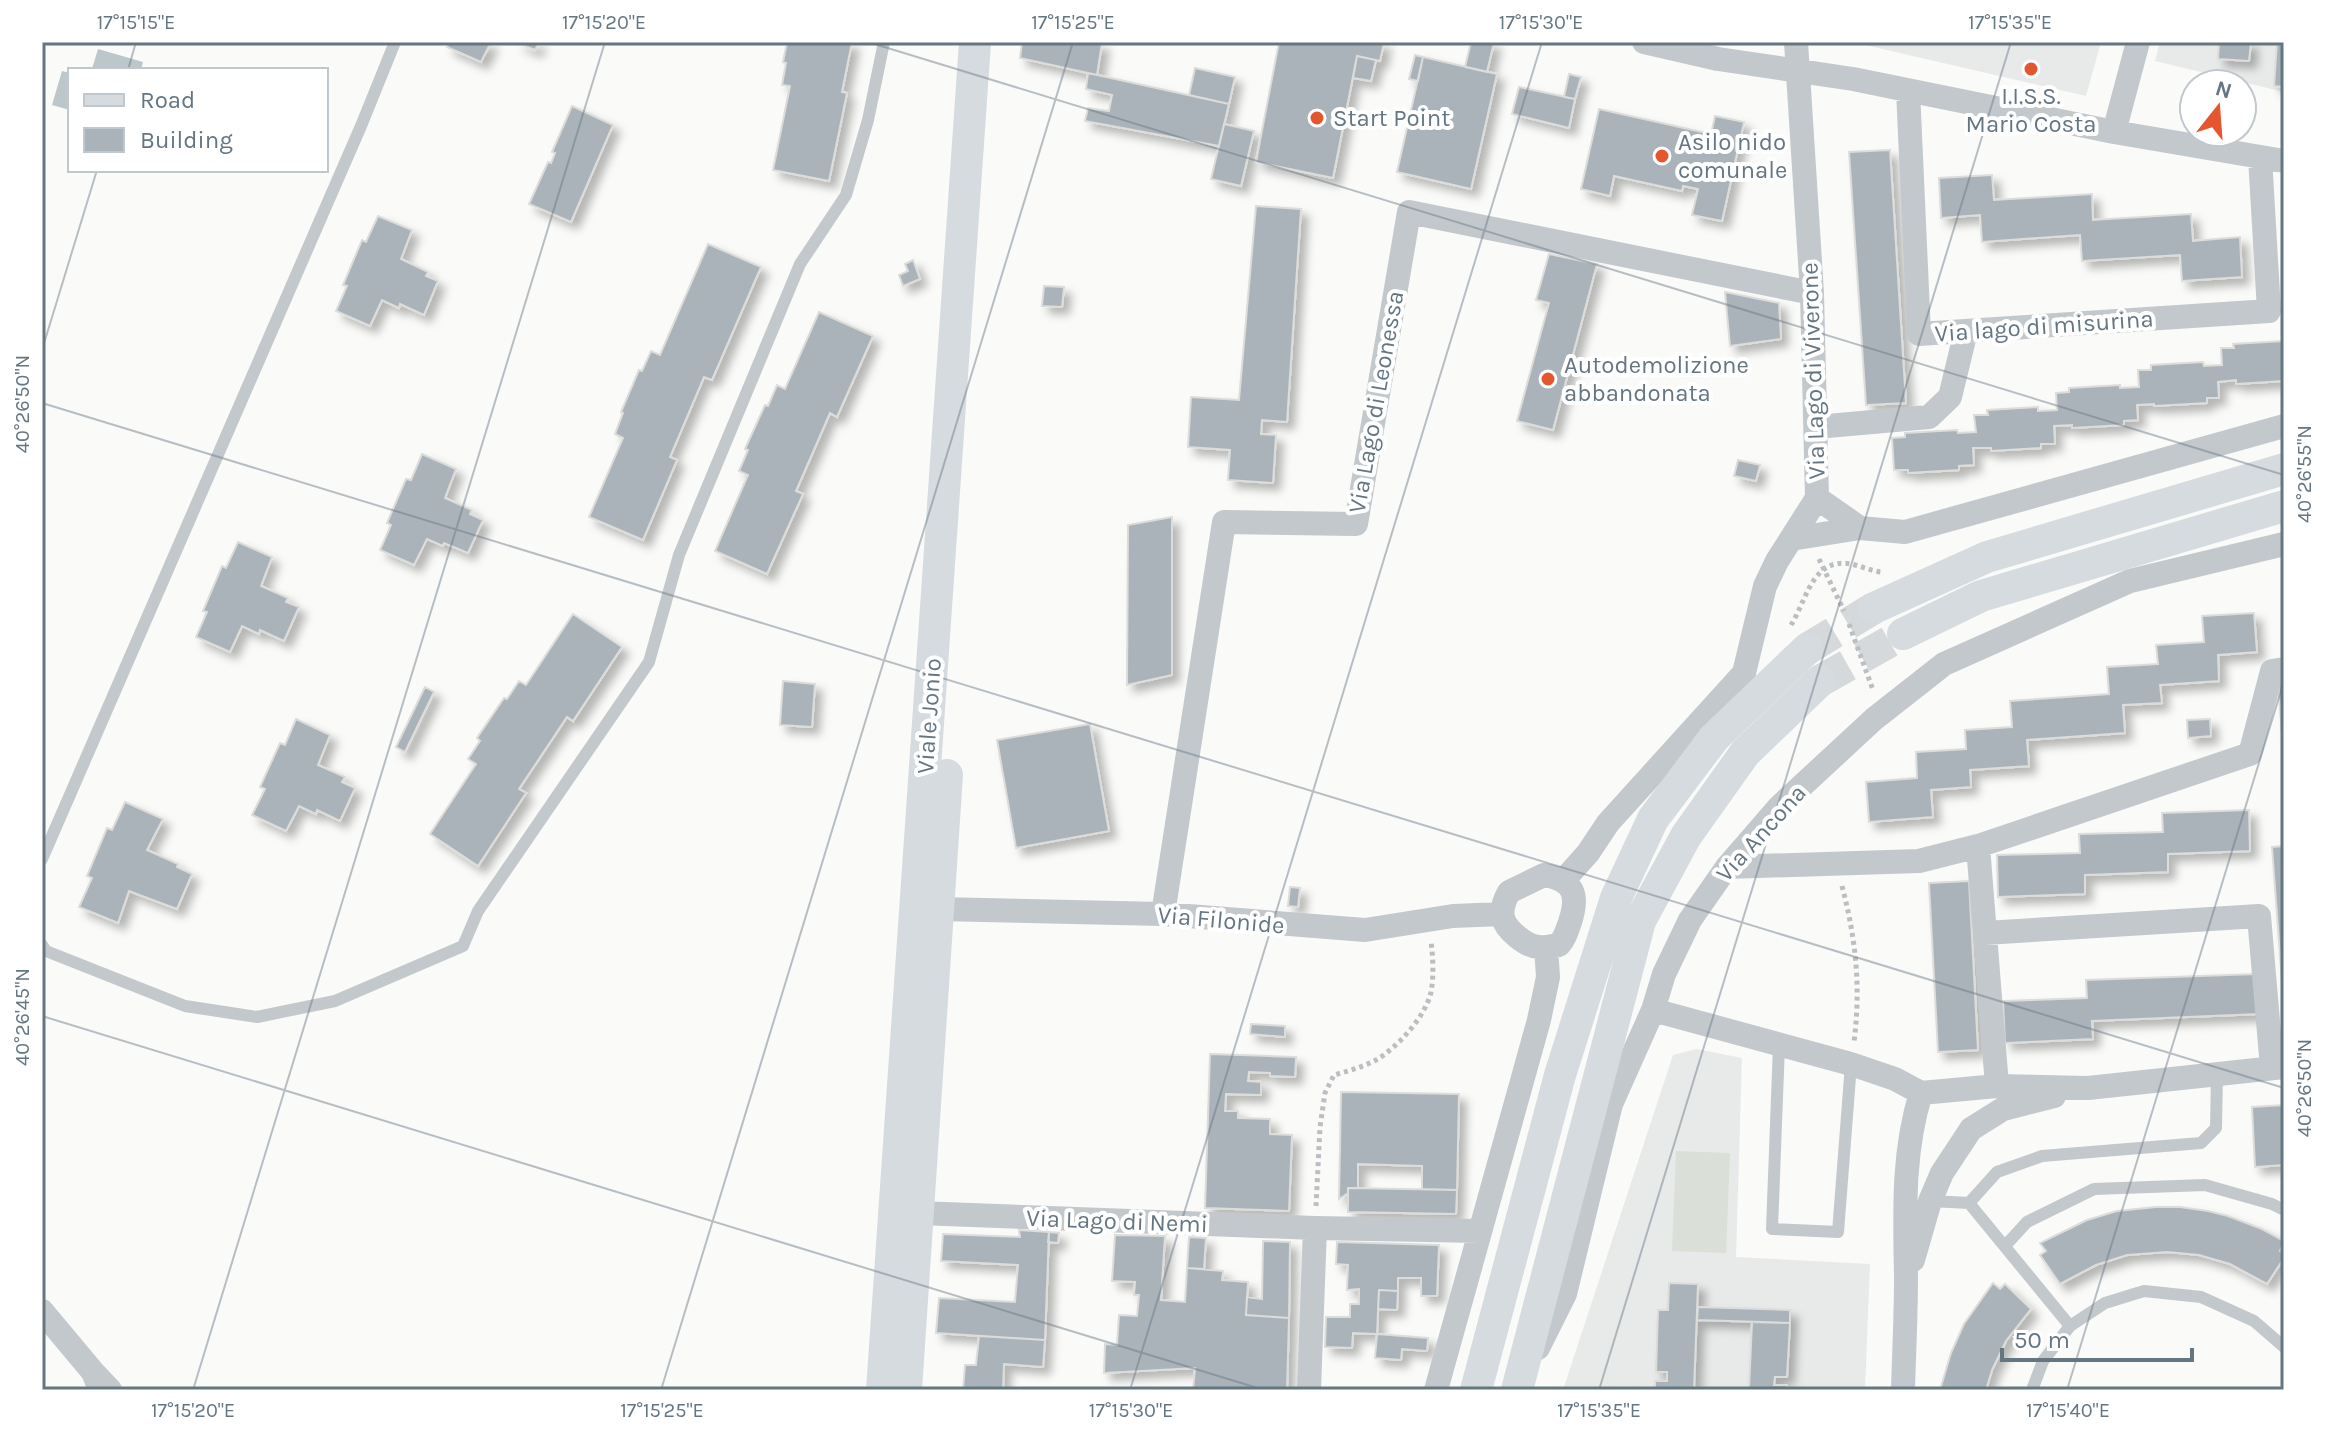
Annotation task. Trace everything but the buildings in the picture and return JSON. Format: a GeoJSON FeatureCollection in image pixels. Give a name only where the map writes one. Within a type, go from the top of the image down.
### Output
{"type":"FeatureCollection","features":[{"type":"Feature","properties":{"kind":"main road","name":"Viale Jonio"},"geometry":{"type":"LineString","coordinates":[[882,1390],[975,42]]}},
{"type":"Feature","properties":{"kind":"main road","name":"Viale Jonio"},"geometry":{"type":"LineString","coordinates":[[906,1390],[996,42]]}},
{"type":"Feature","properties":{"kind":"main road"},"geometry":{"type":"LineString","coordinates":[[1874,608],[1987,557],[2284,469]]}},
{"type":"Feature","properties":{"kind":"main road"},"geometry":{"type":"LineString","coordinates":[[1903,634],[1981,596],[2284,506]]}},
{"type":"Feature","properties":{"kind":"main road"},"geometry":{"type":"LineString","coordinates":[[1476,1390],[1560,1075],[1616,898],[1653,819],[1714,738],[1798,639]]}},
{"type":"Feature","properties":{"kind":"main road","name":"Via Ancona"},"geometry":{"type":"LineString","coordinates":[[1518,1388],[1640,921],[1686,836],[1745,753],[1820,681]]}},
{"type":"Feature","properties":{"kind":"street"},"geometry":{"type":"LineString","coordinates":[[1644,42],[1718,59],[1798,69],[2114,132],[2272,159],[2276,315]]}},
{"type":"Feature","properties":{"kind":"street","name":"Via Lago di Viverone"},"geometry":{"type":"LineString","coordinates":[[1796,42],[1812,293],[1817,498],[1860,528],[1905,532],[2284,426]]}},
{"type":"Feature","properties":{"kind":"street"},"geometry":{"type":"LineString","coordinates":[[2114,132],[2138,42]]}},
{"type":"Feature","properties":{"kind":"street","name":"Via lago di misurina"},"geometry":{"type":"LineString","coordinates":[[1908,90],[1919,334],[2276,315]]}},
{"type":"Feature","properties":{"kind":"street","name":"Via Lago di Leonessa"},"geometry":{"type":"LineString","coordinates":[[1163,914],[1224,522],[1356,524],[1409,212],[1812,293]]}},
{"type":"Feature","properties":{"kind":"street"},"geometry":{"type":"LineString","coordinates":[[1816,427],[1929,417],[1950,397],[1966,331]]}},
{"type":"Feature","properties":{"kind":"street"},"geometry":{"type":"LineString","coordinates":[[1563,881],[1588,853],[1608,823],[1744,673],[1765,586],[1817,498]]}},
{"type":"Feature","properties":{"kind":"street"},"geometry":{"type":"LineString","coordinates":[[1791,539],[1860,528]]}},
{"type":"Feature","properties":{"kind":"street","name":"Via Ancona"},"geometry":{"type":"LineString","coordinates":[[1518,1388],[1565,1294],[1611,1104],[1653,1010],[1664,974],[1690,920],[1727,867],[1779,807],[1874,719],[1944,664],[2130,581],[2284,544]]}},
{"type":"Feature","properties":{"kind":"street"},"geometry":{"type":"LineString","coordinates":[[1727,867],[1919,861],[1978,846],[2250,754],[2272,671],[2284,669]]}},
{"type":"Feature","properties":{"kind":"street"},"geometry":{"type":"LineString","coordinates":[[1978,846],[1997,1086]]}},
{"type":"Feature","properties":{"kind":"street"},"geometry":{"type":"LineString","coordinates":[[1544,875],[1563,881],[1575,895],[1564,940],[1559,945],[1546,947],[1530,945],[1503,920],[1509,892],[1544,875]]}},
{"type":"Feature","properties":{"kind":"street","name":"Via Filonide"},"geometry":{"type":"LineString","coordinates":[[938,909],[1163,914],[1365,930],[1453,916],[1491,912],[1502,914]]}},
{"type":"Feature","properties":{"kind":"street"},"geometry":{"type":"LineString","coordinates":[[1653,1010],[1851,1064],[1895,1079],[1921,1093],[1997,1086],[2088,1088],[2278,1068],[2259,916],[1985,933]]}},
{"type":"Feature","properties":{"kind":"street"},"geometry":{"type":"LineString","coordinates":[[1436,1390],[1539,1020],[1548,977],[1546,947]]}},
{"type":"Feature","properties":{"kind":"street"},"geometry":{"type":"LineString","coordinates":[[1539,1020],[1560,1075]]}},
{"type":"Feature","properties":{"kind":"street"},"geometry":{"type":"LineString","coordinates":[[1906,1282],[1930,1201],[1942,1173],[1971,1129],[2003,1109],[2088,1088]]}},
{"type":"Feature","properties":{"kind":"street"},"geometry":{"type":"LineString","coordinates":[[1903,1390],[1906,1282],[1904,1202],[1912,1121],[1921,1093]]}},
{"type":"Feature","properties":{"kind":"street","name":"Via Lago di Nemi"},"geometry":{"type":"LineString","coordinates":[[918,1213],[1480,1231]]}},
{"type":"Feature","properties":{"kind":"street"},"geometry":{"type":"LineString","coordinates":[[1309,1390],[1315,1228]]}},
{"type":"Feature","properties":{"kind":"street"},"geometry":{"type":"LineString","coordinates":[[42,1311],[96,1381],[110,1390]]}},
{"type":"Feature","properties":{"kind":"lane"},"geometry":{"type":"LineString","coordinates":[[42,859],[395,42]]}},
{"type":"Feature","properties":{"kind":"lane"},"geometry":{"type":"LineString","coordinates":[[42,945],[46,951],[185,1006],[257,1017],[335,1001],[463,946],[478,911],[649,662],[679,555],[800,264],[846,195],[868,120],[884,42]]}},
{"type":"Feature","properties":{"kind":"lane"},"geometry":{"type":"LineString","coordinates":[[1779,1045],[1772,1229],[1838,1232],[1851,1064]]}},
{"type":"Feature","properties":{"kind":"lane"},"geometry":{"type":"LineString","coordinates":[[1969,1203],[1997,1172],[2042,1156],[2201,1143],[2216,1128],[2217,1074]]}},
{"type":"Feature","properties":{"kind":"lane"},"geometry":{"type":"LineString","coordinates":[[2005,1246],[2027,1222],[2094,1189],[2205,1185],[2284,1210]]}},
{"type":"Feature","properties":{"kind":"lane"},"geometry":{"type":"LineString","coordinates":[[1930,1201],[1969,1203],[2070,1326]]}},
{"type":"Feature","properties":{"kind":"lane"},"geometry":{"type":"LineString","coordinates":[[2032,1390],[2043,1361],[2070,1326],[2105,1303],[2144,1291],[2201,1297],[2254,1321],[2284,1347]]}},
{"type":"Feature","properties":{"kind":"path"},"geometry":{"type":"LineString","coordinates":[[1818,556],[1842,604],[1874,693]]}},
{"type":"Feature","properties":{"kind":"path"},"geometry":{"type":"LineString","coordinates":[[1798,639],[1800,611],[1813,580],[1824,568],[1834,564],[1850,564],[1885,573]]}},
{"type":"Feature","properties":{"kind":"path"},"geometry":{"type":"LineString","coordinates":[[1836,865],[1849,912],[1858,977],[1858,1008],[1851,1064]]}},
{"type":"Feature","properties":{"kind":"path"},"geometry":{"type":"LineString","coordinates":[[1315,1228],[1320,1127],[1325,1093],[1334,1075],[1378,1059],[1419,1018],[1431,994],[1433,961],[1429,921]]}},
{"type":"Feature","properties":{"kind":"shaded area","name":"I.I.S.S. Mario Costa"},"geometry":{"type":"Polygon","coordinates":[[[1852,42],[2101,42],[2086,96],[1852,42]]]}},
{"type":"Feature","properties":{"kind":"shaded area"},"geometry":{"type":"Polygon","coordinates":[[[2160,42],[2284,42],[2284,92],[2258,86],[2258,68],[2184,68],[2155,61],[2160,42]]]}},
{"type":"Feature","properties":{"kind":"shaded area"},"geometry":{"type":"Polygon","coordinates":[[[98,49],[143,62],[142,68],[92,68],[98,49]]]}},
{"type":"Feature","properties":{"kind":"shaded area"},"geometry":{"type":"Polygon","coordinates":[[[62,71],[68,72],[68,109],[52,105],[62,71]]]}},
{"type":"Feature","properties":{"kind":"shaded area"},"geometry":{"type":"Polygon","coordinates":[[[1697,1049],[1742,1058],[1736,1257],[1870,1264],[1865,1390],[1563,1390],[1673,1055],[1697,1049]]]}},
{"type":"Feature","properties":{"kind":"shaded area"},"geometry":{"type":"Polygon","coordinates":[[[1676,1151],[1730,1153],[1726,1253],[1672,1251],[1676,1151]]]}},
{"type":"Feature","properties":{"kind":"tunnel"},"geometry":{"type":"LineString","coordinates":[[1807,649],[1874,608]]}},
{"type":"Feature","properties":{"kind":"tunnel"},"geometry":{"type":"LineString","coordinates":[[1820,681],[1903,634]]}},
{"type":"Feature","properties":{"kind":"place","name":"I.I.S.S. Mario Costa"},"geometry":{"type":"Point","coordinates":[2031,69]}},
{"type":"Feature","properties":{"kind":"place","name":"Start Point"},"geometry":{"type":"Point","coordinates":[1317,118]}},
{"type":"Feature","properties":{"kind":"place","name":"Asilo nido comunale"},"geometry":{"type":"Point","coordinates":[1662,156]}},
{"type":"Feature","properties":{"kind":"place","name":"Autodemolizione abbandonata"},"geometry":{"type":"Point","coordinates":[1548,379]}}]}
